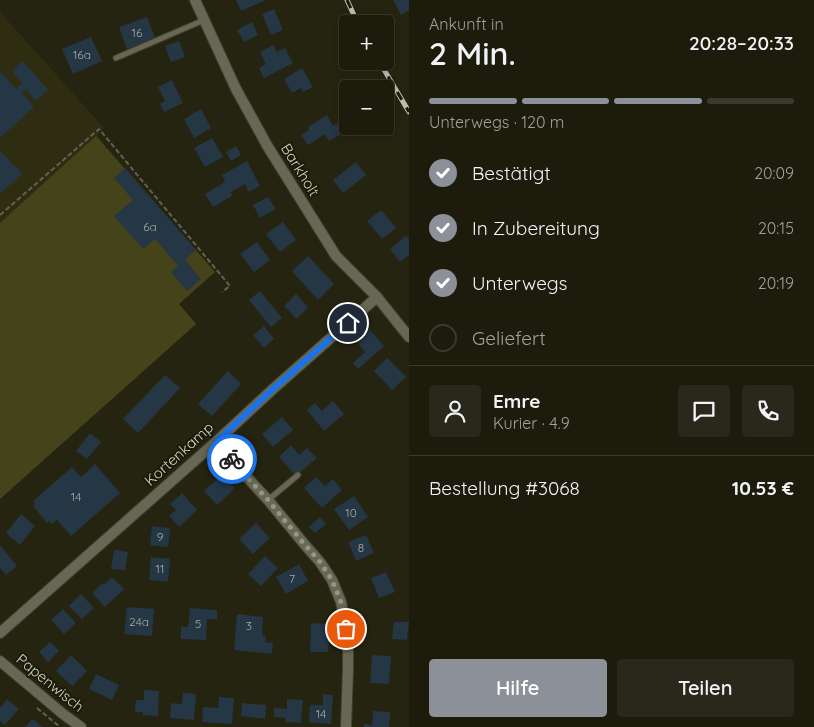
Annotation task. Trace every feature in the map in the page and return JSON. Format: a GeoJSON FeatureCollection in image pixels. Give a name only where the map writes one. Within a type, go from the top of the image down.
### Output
{"type":"FeatureCollection","features":[{"type":"Feature","properties":{"kind":"street","name":"Barkholt"},"geometry":{"type":"LineString","coordinates":[[195,0],[236,90],[336,256],[377,297],[409,337]]}},
{"type":"Feature","properties":{"kind":"street","name":"Kortenkamp"},"geometry":{"type":"LineString","coordinates":[[0,633],[377,297]]}},
{"type":"Feature","properties":{"kind":"street"},"geometry":{"type":"LineString","coordinates":[[217,441],[320,562],[332,580],[341,602],[348,646],[346,727]]}},
{"type":"Feature","properties":{"kind":"street","name":"Papenwisch"},"geometry":{"type":"LineString","coordinates":[[0,661],[81,727]]}},
{"type":"Feature","properties":{"kind":"lane"},"geometry":{"type":"LineString","coordinates":[[116,58],[204,20]]}},
{"type":"Feature","properties":{"kind":"lane"},"geometry":{"type":"LineString","coordinates":[[268,500],[298,475]]}},
{"type":"Feature","properties":{"kind":"path"},"geometry":{"type":"LineString","coordinates":[[0,215],[98,129],[230,286],[222,292]]}},
{"type":"Feature","properties":{"kind":"shaded area"},"geometry":{"type":"Polygon","coordinates":[[[0,12],[104,128],[97,136],[215,272],[179,304],[196,324],[0,499],[0,12]]]}},
{"type":"Feature","properties":{"kind":"shaded area"},"geometry":{"type":"Polygon","coordinates":[[[96,136],[215,272],[179,304],[196,324],[0,499],[0,223],[96,136]]]}},
{"type":"Feature","properties":{"kind":"building"},"geometry":{"type":"Polygon","coordinates":[[[236,0],[266,0],[241,11],[236,0]]]}},
{"type":"Feature","properties":{"kind":"building"},"geometry":{"type":"Polygon","coordinates":[[[393,0],[409,0],[409,10],[401,15],[393,0]]]}},
{"type":"Feature","properties":{"kind":"building"},"geometry":{"type":"Polygon","coordinates":[[[274,9],[283,30],[271,35],[262,14],[274,9]]]}},
{"type":"Feature","properties":{"kind":"building"},"geometry":{"type":"Polygon","coordinates":[[[147,17],[155,38],[127,49],[119,27],[147,17]]]}},
{"type":"Feature","properties":{"kind":"building"},"geometry":{"type":"Polygon","coordinates":[[[252,22],[258,35],[244,42],[237,30],[252,22]]]}},
{"type":"Feature","properties":{"kind":"building"},"geometry":{"type":"Polygon","coordinates":[[[91,37],[102,61],[73,74],[62,49],[91,37]]]}},
{"type":"Feature","properties":{"kind":"building"},"geometry":{"type":"Polygon","coordinates":[[[179,41],[185,57],[171,62],[165,46],[179,41]]]}},
{"type":"Feature","properties":{"kind":"building"},"geometry":{"type":"Polygon","coordinates":[[[273,45],[277,52],[285,48],[293,63],[264,78],[259,68],[266,64],[260,52],[273,45]]]}},
{"type":"Feature","properties":{"kind":"building"},"geometry":{"type":"Polygon","coordinates":[[[23,61],[48,90],[36,101],[26,89],[22,93],[34,107],[0,138],[0,71],[16,89],[22,83],[12,71],[23,61]]]}},
{"type":"Feature","properties":{"kind":"building"},"geometry":{"type":"Polygon","coordinates":[[[302,68],[313,87],[303,92],[301,88],[292,93],[284,79],[302,68]]]}},
{"type":"Feature","properties":{"kind":"building"},"geometry":{"type":"Polygon","coordinates":[[[172,80],[183,103],[164,112],[160,104],[165,101],[158,87],[172,80]]]}},
{"type":"Feature","properties":{"kind":"building"},"geometry":{"type":"Polygon","coordinates":[[[201,109],[211,128],[194,138],[184,119],[201,109]]]}},
{"type":"Feature","properties":{"kind":"building"},"geometry":{"type":"Polygon","coordinates":[[[327,115],[333,126],[339,122],[339,135],[329,141],[325,134],[308,145],[301,135],[309,130],[308,127],[327,115]]]}},
{"type":"Feature","properties":{"kind":"building"},"geometry":{"type":"Polygon","coordinates":[[[212,138],[223,157],[205,167],[194,148],[212,138]]]}},
{"type":"Feature","properties":{"kind":"building"},"geometry":{"type":"Polygon","coordinates":[[[236,146],[241,155],[231,161],[226,152],[236,146]]]}},
{"type":"Feature","properties":{"kind":"building"},"geometry":{"type":"Polygon","coordinates":[[[0,150],[22,174],[0,194],[0,150]]]}},
{"type":"Feature","properties":{"kind":"building"},"geometry":{"type":"Polygon","coordinates":[[[247,161],[260,186],[249,192],[245,184],[231,192],[232,196],[213,207],[205,194],[225,182],[222,175],[247,161]]]}},
{"type":"Feature","properties":{"kind":"building"},"geometry":{"type":"Polygon","coordinates":[[[356,162],[366,175],[343,193],[333,180],[356,162]]]}},
{"type":"Feature","properties":{"kind":"building"},"geometry":{"type":"Polygon","coordinates":[[[125,168],[196,250],[185,260],[201,279],[187,291],[171,272],[178,266],[155,239],[143,249],[114,216],[133,200],[114,178],[125,168]]]}},
{"type":"Feature","properties":{"kind":"building"},"geometry":{"type":"Polygon","coordinates":[[[268,197],[276,209],[260,218],[253,205],[268,197]]]}},
{"type":"Feature","properties":{"kind":"building"},"geometry":{"type":"Polygon","coordinates":[[[381,210],[396,228],[382,239],[367,221],[381,210]]]}},
{"type":"Feature","properties":{"kind":"building"},"geometry":{"type":"Polygon","coordinates":[[[283,222],[296,240],[280,252],[266,234],[283,222]]]}},
{"type":"Feature","properties":{"kind":"building"},"geometry":{"type":"Polygon","coordinates":[[[406,236],[409,239],[409,255],[400,262],[390,249],[406,236]]]}},
{"type":"Feature","properties":{"kind":"building"},"geometry":{"type":"Polygon","coordinates":[[[257,242],[270,260],[254,272],[240,254],[257,242]]]}},
{"type":"Feature","properties":{"kind":"building"},"geometry":{"type":"Polygon","coordinates":[[[308,256],[334,284],[318,300],[292,271],[308,256]]]}},
{"type":"Feature","properties":{"kind":"building"},"geometry":{"type":"Polygon","coordinates":[[[260,291],[282,318],[271,327],[249,300],[260,291]]]}},
{"type":"Feature","properties":{"kind":"building"},"geometry":{"type":"Polygon","coordinates":[[[296,294],[308,307],[297,319],[284,306],[296,294]]]}},
{"type":"Feature","properties":{"kind":"building"},"geometry":{"type":"Polygon","coordinates":[[[264,326],[274,339],[264,348],[253,335],[264,326]]]}},
{"type":"Feature","properties":{"kind":"building"},"geometry":{"type":"Polygon","coordinates":[[[369,329],[384,346],[358,369],[353,363],[365,352],[356,341],[369,329]]]}},
{"type":"Feature","properties":{"kind":"building"},"geometry":{"type":"Polygon","coordinates":[[[387,358],[406,377],[392,390],[374,371],[387,358]]]}},
{"type":"Feature","properties":{"kind":"building"},"geometry":{"type":"Polygon","coordinates":[[[228,371],[241,384],[212,416],[198,404],[228,371]]]}},
{"type":"Feature","properties":{"kind":"building"},"geometry":{"type":"Polygon","coordinates":[[[165,375],[180,388],[138,433],[123,419],[165,375]]]}},
{"type":"Feature","properties":{"kind":"building"},"geometry":{"type":"Polygon","coordinates":[[[333,401],[344,414],[324,431],[307,410],[315,403],[322,411],[333,401]]]}},
{"type":"Feature","properties":{"kind":"building"},"geometry":{"type":"Polygon","coordinates":[[[282,417],[293,430],[273,447],[262,434],[282,417]]]}},
{"type":"Feature","properties":{"kind":"building"},"geometry":{"type":"Polygon","coordinates":[[[90,433],[101,442],[87,459],[76,451],[90,433]]]}},
{"type":"Feature","properties":{"kind":"building"},"geometry":{"type":"Polygon","coordinates":[[[291,445],[299,455],[307,448],[317,458],[296,476],[279,457],[291,445]]]}},
{"type":"Feature","properties":{"kind":"building"},"geometry":{"type":"Polygon","coordinates":[[[95,464],[120,493],[71,536],[57,520],[52,524],[49,521],[47,523],[33,506],[35,504],[33,501],[72,467],[81,477],[95,464]]]}},
{"type":"Feature","properties":{"kind":"building"},"geometry":{"type":"Polygon","coordinates":[[[222,474],[235,488],[217,505],[204,491],[222,474]]]}},
{"type":"Feature","properties":{"kind":"building"},"geometry":{"type":"Polygon","coordinates":[[[316,477],[325,486],[333,479],[342,490],[322,508],[304,488],[316,477]]]}},
{"type":"Feature","properties":{"kind":"building"},"geometry":{"type":"Polygon","coordinates":[[[182,493],[197,510],[179,527],[169,516],[176,510],[170,504],[182,493]]]}},
{"type":"Feature","properties":{"kind":"building"},"geometry":{"type":"Polygon","coordinates":[[[354,496],[368,517],[349,530],[334,509],[354,496]]]}},
{"type":"Feature","properties":{"kind":"building"},"geometry":{"type":"Polygon","coordinates":[[[21,514],[35,526],[20,545],[6,533],[21,514]]]}},
{"type":"Feature","properties":{"kind":"building"},"geometry":{"type":"Polygon","coordinates":[[[320,517],[326,524],[315,533],[309,527],[320,517]]]}},
{"type":"Feature","properties":{"kind":"building"},"geometry":{"type":"Polygon","coordinates":[[[256,523],[270,538],[253,554],[239,539],[256,523]]]}},
{"type":"Feature","properties":{"kind":"building"},"geometry":{"type":"Polygon","coordinates":[[[152,526],[170,528],[168,547],[150,545],[152,526]]]}},
{"type":"Feature","properties":{"kind":"building"},"geometry":{"type":"Polygon","coordinates":[[[366,535],[374,553],[356,561],[348,542],[366,535]]]}},
{"type":"Feature","properties":{"kind":"building"},"geometry":{"type":"Polygon","coordinates":[[[0,545],[17,566],[6,575],[0,568],[0,545]]]}},
{"type":"Feature","properties":{"kind":"building"},"geometry":{"type":"Polygon","coordinates":[[[114,550],[128,552],[125,570],[111,569],[114,550]]]}},
{"type":"Feature","properties":{"kind":"building"},"geometry":{"type":"Polygon","coordinates":[[[265,556],[278,568],[261,586],[248,574],[265,556]]]}},
{"type":"Feature","properties":{"kind":"building"},"geometry":{"type":"Polygon","coordinates":[[[151,557],[170,559],[168,582],[149,580],[151,557]]]}},
{"type":"Feature","properties":{"kind":"building"},"geometry":{"type":"Polygon","coordinates":[[[299,564],[308,581],[286,594],[276,577],[299,564]]]}},
{"type":"Feature","properties":{"kind":"building"},"geometry":{"type":"Polygon","coordinates":[[[386,572],[395,592],[379,598],[371,578],[386,572]]]}},
{"type":"Feature","properties":{"kind":"building"},"geometry":{"type":"Polygon","coordinates":[[[112,577],[124,589],[105,607],[92,593],[102,583],[104,585],[112,577]]]}},
{"type":"Feature","properties":{"kind":"building"},"geometry":{"type":"Polygon","coordinates":[[[81,594],[94,608],[82,619],[69,606],[81,594]]]}},
{"type":"Feature","properties":{"kind":"building"},"geometry":{"type":"Polygon","coordinates":[[[127,607],[154,609],[152,636],[124,634],[127,607]]]}},
{"type":"Feature","properties":{"kind":"building"},"geometry":{"type":"Polygon","coordinates":[[[190,608],[217,610],[217,619],[207,619],[206,640],[181,639],[181,627],[188,627],[190,608]]]}},
{"type":"Feature","properties":{"kind":"building"},"geometry":{"type":"Polygon","coordinates":[[[63,609],[76,623],[64,634],[51,620],[63,609]]]}},
{"type":"Feature","properties":{"kind":"building"},"geometry":{"type":"Polygon","coordinates":[[[237,614],[263,617],[262,635],[266,636],[265,642],[273,643],[272,654],[234,650],[237,614]]]}},
{"type":"Feature","properties":{"kind":"building"},"geometry":{"type":"Polygon","coordinates":[[[394,622],[409,622],[407,640],[392,639],[394,622]]]}},
{"type":"Feature","properties":{"kind":"building"},"geometry":{"type":"Polygon","coordinates":[[[311,623],[330,624],[328,652],[310,652],[311,623]]]}},
{"type":"Feature","properties":{"kind":"building"},"geometry":{"type":"Polygon","coordinates":[[[50,642],[59,651],[48,662],[39,652],[50,642]]]}},
{"type":"Feature","properties":{"kind":"building"},"geometry":{"type":"Polygon","coordinates":[[[71,655],[87,671],[72,686],[56,671],[71,655]]]}},
{"type":"Feature","properties":{"kind":"building"},"geometry":{"type":"Polygon","coordinates":[[[372,655],[391,656],[389,684],[370,683],[372,655]]]}},
{"type":"Feature","properties":{"kind":"building"},"geometry":{"type":"Polygon","coordinates":[[[96,674],[119,685],[112,700],[89,689],[96,674]]]}},
{"type":"Feature","properties":{"kind":"building"},"geometry":{"type":"Polygon","coordinates":[[[144,690],[159,691],[158,716],[143,715],[143,712],[135,712],[136,700],[144,700],[144,690]]]}},
{"type":"Feature","properties":{"kind":"building"},"geometry":{"type":"Polygon","coordinates":[[[183,693],[196,694],[194,720],[170,718],[171,703],[182,704],[183,693]]]}},
{"type":"Feature","properties":{"kind":"building"},"geometry":{"type":"Polygon","coordinates":[[[323,694],[333,695],[331,724],[309,722],[310,705],[323,705],[323,694]]]}},
{"type":"Feature","properties":{"kind":"building"},"geometry":{"type":"Polygon","coordinates":[[[219,697],[234,698],[232,724],[202,722],[203,707],[218,708],[219,697]]]}},
{"type":"Feature","properties":{"kind":"building"},"geometry":{"type":"Polygon","coordinates":[[[7,699],[19,709],[5,725],[0,721],[0,708],[7,699]]]}},
{"type":"Feature","properties":{"kind":"building"},"geometry":{"type":"Polygon","coordinates":[[[287,699],[303,700],[301,723],[285,722],[286,718],[274,717],[274,708],[287,709],[287,699]]]}},
{"type":"Feature","properties":{"kind":"building"},"geometry":{"type":"Polygon","coordinates":[[[242,703],[266,705],[265,719],[241,716],[242,703]]]}},
{"type":"Feature","properties":{"kind":"building"},"geometry":{"type":"Polygon","coordinates":[[[373,711],[390,712],[389,727],[364,727],[364,724],[372,725],[373,711]]]}},
{"type":"Feature","properties":{"kind":"building"},"geometry":{"type":"Polygon","coordinates":[[[33,719],[42,727],[25,727],[33,719]]]}},
{"type":"Feature","properties":{"kind":"railway"},"geometry":{"type":"LineString","coordinates":[[347,0],[354,15]]}},
{"type":"Feature","properties":{"kind":"railway"},"geometry":{"type":"LineString","coordinates":[[384,70],[409,112]]}},
{"type":"Feature","properties":{"kind":"way so far"},"geometry":{"type":"LineString","coordinates":[[232,459],[320,562],[332,580],[341,602],[346,629]]}},
{"type":"Feature","properties":{"kind":"route"},"geometry":{"type":"LineString","coordinates":[[232,459],[217,441],[348,323]]}}]}
